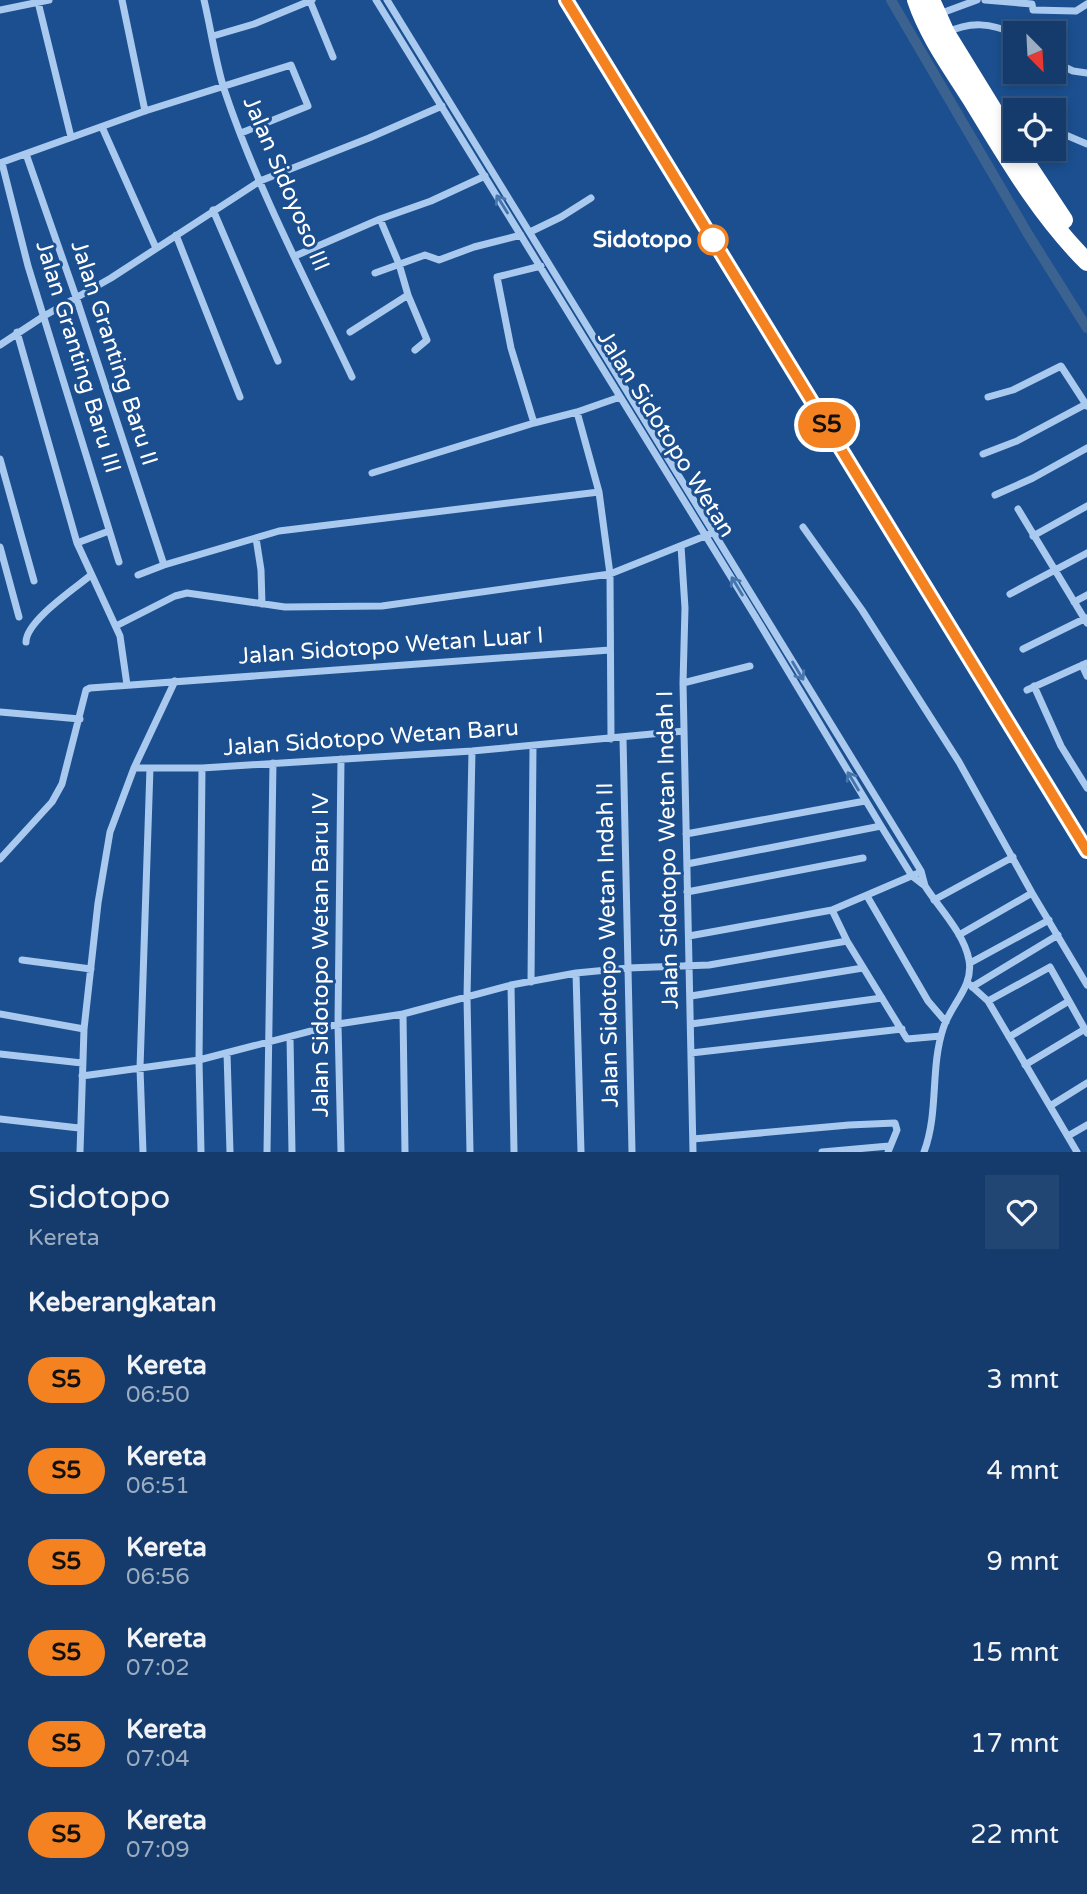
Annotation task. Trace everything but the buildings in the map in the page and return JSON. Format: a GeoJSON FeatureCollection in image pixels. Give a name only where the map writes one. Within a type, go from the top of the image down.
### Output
{"type":"FeatureCollection","features":[{"type":"Feature","properties":{"kind":"highway"},"geometry":{"type":"LineString","coordinates":[[916,0],[932,36],[1006,158],[1038,205],[1083,250]]}},
{"type":"Feature","properties":{"kind":"highway"},"geometry":{"type":"LineString","coordinates":[[934,8],[946,33],[1003,126]]}},
{"type":"Feature","properties":{"kind":"highway"},"geometry":{"type":"LineString","coordinates":[[1025,161],[1083,250]]}},
{"type":"Feature","properties":{"kind":"street"},"geometry":{"type":"LineString","coordinates":[[0,10],[49,0]]}},
{"type":"Feature","properties":{"kind":"street"},"geometry":{"type":"LineString","coordinates":[[122,0],[145,111]]}},
{"type":"Feature","properties":{"kind":"street","name":"Jalan Sidoyoso III"},"geometry":{"type":"LineString","coordinates":[[204,0],[224,86],[241,133],[260,181],[352,377]]}},
{"type":"Feature","properties":{"kind":"street"},"geometry":{"type":"LineString","coordinates":[[213,36],[254,24],[311,0],[333,57]]}},
{"type":"Feature","properties":{"kind":"street","name":"Jalan Sidotopo Wetan"},"geometry":{"type":"LineString","coordinates":[[376,0],[706,536],[865,801],[912,876],[925,886]]}},
{"type":"Feature","properties":{"kind":"street","name":"Jalan Sidotopo Wetan"},"geometry":{"type":"LineString","coordinates":[[388,0],[921,871],[925,886],[959,935],[970,963],[970,985]]}},
{"type":"Feature","properties":{"kind":"street"},"geometry":{"type":"LineString","coordinates":[[934,8],[977,0]]}},
{"type":"Feature","properties":{"kind":"street"},"geometry":{"type":"LineString","coordinates":[[985,0],[1032,2],[1033,10],[1076,11],[1087,4]]}},
{"type":"Feature","properties":{"kind":"street"},"geometry":{"type":"LineString","coordinates":[[38,2],[71,137]]}},
{"type":"Feature","properties":{"kind":"street"},"geometry":{"type":"LineString","coordinates":[[946,33],[970,24],[1003,29]]}},
{"type":"Feature","properties":{"kind":"street"},"geometry":{"type":"LineString","coordinates":[[413,61],[421,56]]}},
{"type":"Feature","properties":{"kind":"street"},"geometry":{"type":"LineString","coordinates":[[1,163],[145,111],[291,65],[308,106],[241,133]]}},
{"type":"Feature","properties":{"kind":"street"},"geometry":{"type":"LineString","coordinates":[[1066,68],[1087,73]]}},
{"type":"Feature","properties":{"kind":"street"},"geometry":{"type":"LineString","coordinates":[[0,345],[260,181],[442,106]]}},
{"type":"Feature","properties":{"kind":"street"},"geometry":{"type":"LineString","coordinates":[[993,109],[1003,111]]}},
{"type":"Feature","properties":{"kind":"street"},"geometry":{"type":"LineString","coordinates":[[102,127],[156,248]]}},
{"type":"Feature","properties":{"kind":"street"},"geometry":{"type":"LineString","coordinates":[[1066,135],[1087,144]]}},
{"type":"Feature","properties":{"kind":"street","name":"Jalan Granting Baru II"},"geometry":{"type":"LineString","coordinates":[[26,154],[164,565]]}},
{"type":"Feature","properties":{"kind":"street","name":"Jalan Granting Baru III"},"geometry":{"type":"LineString","coordinates":[[1,163],[44,316],[119,562]]}},
{"type":"Feature","properties":{"kind":"street"},"geometry":{"type":"LineString","coordinates":[[295,256],[485,176]]}},
{"type":"Feature","properties":{"kind":"street"},"geometry":{"type":"LineString","coordinates":[[530,232],[591,198]]}},
{"type":"Feature","properties":{"kind":"street"},"geometry":{"type":"LineString","coordinates":[[213,210],[278,361]]}},
{"type":"Feature","properties":{"kind":"street"},"geometry":{"type":"LineString","coordinates":[[380,219],[427,340],[415,350]]}},
{"type":"Feature","properties":{"kind":"street"},"geometry":{"type":"LineString","coordinates":[[176,235],[240,397]]}},
{"type":"Feature","properties":{"kind":"street"},"geometry":{"type":"LineString","coordinates":[[375,273],[425,255],[439,260],[474,247],[521,235]]}},
{"type":"Feature","properties":{"kind":"street"},"geometry":{"type":"LineString","coordinates":[[534,423],[511,348],[497,276],[541,266]]}},
{"type":"Feature","properties":{"kind":"street"},"geometry":{"type":"LineString","coordinates":[[350,332],[408,295]]}},
{"type":"Feature","properties":{"kind":"street"},"geometry":{"type":"LineString","coordinates":[[17,332],[77,543],[116,626],[127,685]]}},
{"type":"Feature","properties":{"kind":"street"},"geometry":{"type":"LineString","coordinates":[[984,454],[1017,441],[1087,405],[1064,368],[1059,366],[1013,390],[988,397]]}},
{"type":"Feature","properties":{"kind":"street"},"geometry":{"type":"LineString","coordinates":[[372,473],[620,397]]}},
{"type":"Feature","properties":{"kind":"street"},"geometry":{"type":"LineString","coordinates":[[577,412],[599,492],[610,574],[611,739]]}},
{"type":"Feature","properties":{"kind":"street"},"geometry":{"type":"LineString","coordinates":[[995,495],[1033,478],[1087,447]]}},
{"type":"Feature","properties":{"kind":"street"},"geometry":{"type":"LineString","coordinates":[[0,459],[34,581]]}},
{"type":"Feature","properties":{"kind":"street"},"geometry":{"type":"LineString","coordinates":[[138,575],[279,531],[599,492]]}},
{"type":"Feature","properties":{"kind":"street"},"geometry":{"type":"LineString","coordinates":[[1033,536],[1087,506]]}},
{"type":"Feature","properties":{"kind":"street"},"geometry":{"type":"LineString","coordinates":[[1018,509],[1086,620],[1023,649]]}},
{"type":"Feature","properties":{"kind":"street"},"geometry":{"type":"LineString","coordinates":[[803,527],[862,610],[958,762],[1087,985]]}},
{"type":"Feature","properties":{"kind":"street"},"geometry":{"type":"LineString","coordinates":[[77,543],[108,531]]}},
{"type":"Feature","properties":{"kind":"street"},"geometry":{"type":"LineString","coordinates":[[116,626],[181,594],[285,607],[382,606],[610,574],[715,532]]}},
{"type":"Feature","properties":{"kind":"street"},"geometry":{"type":"LineString","coordinates":[[256,538],[262,604]]}},
{"type":"Feature","properties":{"kind":"street"},"geometry":{"type":"LineString","coordinates":[[0,547],[19,617]]}},
{"type":"Feature","properties":{"kind":"street","name":"Jalan Sidotopo Wetan Indah I"},"geometry":{"type":"LineString","coordinates":[[681,547],[685,608],[682,683],[693,1152]]}},
{"type":"Feature","properties":{"kind":"street"},"geometry":{"type":"LineString","coordinates":[[1010,594],[1087,553]]}},
{"type":"Feature","properties":{"kind":"street"},"geometry":{"type":"LineString","coordinates":[[26,642],[27,635],[42,616],[91,575]]}},
{"type":"Feature","properties":{"kind":"street"},"geometry":{"type":"LineString","coordinates":[[1074,602],[1087,595]]}},
{"type":"Feature","properties":{"kind":"street","name":"Jalan Sidotopo Wetan Luar I"},"geometry":{"type":"LineString","coordinates":[[80,719],[88,689],[610,650]]}},
{"type":"Feature","properties":{"kind":"street"},"geometry":{"type":"LineString","coordinates":[[1087,676],[1085,664],[1030,688],[1087,788]]}},
{"type":"Feature","properties":{"kind":"street"},"geometry":{"type":"LineString","coordinates":[[682,683],[750,666]]}},
{"type":"Feature","properties":{"kind":"street"},"geometry":{"type":"LineString","coordinates":[[80,1152],[84,1029],[98,903],[110,832],[134,768],[175,681]]}},
{"type":"Feature","properties":{"kind":"street"},"geometry":{"type":"LineString","coordinates":[[0,712],[80,719],[62,784],[52,802],[0,859]]}},
{"type":"Feature","properties":{"kind":"street","name":"Jalan Sidotopo Wetan Baru"},"geometry":{"type":"LineString","coordinates":[[134,768],[202,768],[533,747],[684,731]]}},
{"type":"Feature","properties":{"kind":"street","name":"Jalan Sidotopo Wetan Indah II"},"geometry":{"type":"LineString","coordinates":[[622,738],[632,1152]]}},
{"type":"Feature","properties":{"kind":"street"},"geometry":{"type":"LineString","coordinates":[[531,982],[533,747]]}},
{"type":"Feature","properties":{"kind":"street"},"geometry":{"type":"LineString","coordinates":[[470,1152],[467,997],[472,751]]}},
{"type":"Feature","properties":{"kind":"street","name":"Jalan Sidotopo Wetan Baru IV"},"geometry":{"type":"LineString","coordinates":[[341,759],[338,1024],[341,1152]]}},
{"type":"Feature","properties":{"kind":"street"},"geometry":{"type":"LineString","coordinates":[[267,1152],[273,763]]}},
{"type":"Feature","properties":{"kind":"street"},"geometry":{"type":"LineString","coordinates":[[143,1152],[140,1069],[150,768]]}},
{"type":"Feature","properties":{"kind":"street"},"geometry":{"type":"LineString","coordinates":[[201,1152],[199,1060],[202,768]]}},
{"type":"Feature","properties":{"kind":"street"},"geometry":{"type":"LineString","coordinates":[[686,834],[865,801]]}},
{"type":"Feature","properties":{"kind":"street"},"geometry":{"type":"LineString","coordinates":[[687,864],[881,826]]}},
{"type":"Feature","properties":{"kind":"street"},"geometry":{"type":"LineString","coordinates":[[934,900],[1013,857]]}},
{"type":"Feature","properties":{"kind":"street"},"geometry":{"type":"LineString","coordinates":[[687,892],[863,858]]}},
{"type":"Feature","properties":{"kind":"street"},"geometry":{"type":"LineString","coordinates":[[689,936],[832,910],[921,871]]}},
{"type":"Feature","properties":{"kind":"street"},"geometry":{"type":"LineString","coordinates":[[959,935],[1032,893]]}},
{"type":"Feature","properties":{"kind":"street"},"geometry":{"type":"LineString","coordinates":[[867,896],[928,1001],[946,1022]]}},
{"type":"Feature","properties":{"kind":"street"},"geometry":{"type":"LineString","coordinates":[[832,910],[847,941],[907,1039],[941,1036]]}},
{"type":"Feature","properties":{"kind":"street"},"geometry":{"type":"LineString","coordinates":[[970,963],[1049,919]]}},
{"type":"Feature","properties":{"kind":"street"},"geometry":{"type":"LineString","coordinates":[[924,1152],[934,1109],[936,1068],[946,1022],[970,985],[1058,935]]}},
{"type":"Feature","properties":{"kind":"street"},"geometry":{"type":"LineString","coordinates":[[82,1076],[199,1060],[338,1024],[403,1014],[511,985],[576,973],[709,965],[847,941]]}},
{"type":"Feature","properties":{"kind":"street"},"geometry":{"type":"LineString","coordinates":[[22,960],[91,969]]}},
{"type":"Feature","properties":{"kind":"street"},"geometry":{"type":"LineString","coordinates":[[988,1001],[1050,967],[1086,1031],[1025,1065]]}},
{"type":"Feature","properties":{"kind":"street"},"geometry":{"type":"LineString","coordinates":[[691,996],[863,968]]}},
{"type":"Feature","properties":{"kind":"street"},"geometry":{"type":"LineString","coordinates":[[576,973],[581,1152]]}},
{"type":"Feature","properties":{"kind":"street"},"geometry":{"type":"LineString","coordinates":[[511,985],[514,1152]]}},
{"type":"Feature","properties":{"kind":"street"},"geometry":{"type":"LineString","coordinates":[[970,985],[988,1001],[1077,1152]]}},
{"type":"Feature","properties":{"kind":"street"},"geometry":{"type":"LineString","coordinates":[[691,1024],[882,998]]}},
{"type":"Feature","properties":{"kind":"street"},"geometry":{"type":"LineString","coordinates":[[1009,1037],[1069,1001]]}},
{"type":"Feature","properties":{"kind":"street"},"geometry":{"type":"LineString","coordinates":[[0,1014],[84,1029]]}},
{"type":"Feature","properties":{"kind":"street"},"geometry":{"type":"LineString","coordinates":[[403,1014],[405,1152]]}},
{"type":"Feature","properties":{"kind":"street"},"geometry":{"type":"LineString","coordinates":[[691,1053],[902,1029]]}},
{"type":"Feature","properties":{"kind":"street"},"geometry":{"type":"LineString","coordinates":[[290,1037],[292,1152]]}},
{"type":"Feature","properties":{"kind":"street"},"geometry":{"type":"LineString","coordinates":[[227,1053],[230,1152]]}},
{"type":"Feature","properties":{"kind":"street"},"geometry":{"type":"LineString","coordinates":[[0,1054],[82,1063]]}},
{"type":"Feature","properties":{"kind":"street"},"geometry":{"type":"LineString","coordinates":[[1050,1106],[1087,1083]]}},
{"type":"Feature","properties":{"kind":"street"},"geometry":{"type":"LineString","coordinates":[[0,1119],[79,1128]]}},
{"type":"Feature","properties":{"kind":"street"},"geometry":{"type":"LineString","coordinates":[[693,1139],[849,1125],[895,1124],[897,1130],[888,1149],[822,1152]]}},
{"type":"Feature","properties":{"kind":"street"},"geometry":{"type":"LineString","coordinates":[[1068,1136],[1087,1125]]}},
{"type":"Feature","properties":{"kind":"waterway"},"geometry":{"type":"LineString","coordinates":[[891,0],[1028,234],[1087,328]]}},
{"type":"Feature","properties":{"kind":"railway"},"geometry":{"type":"LineString","coordinates":[[566,0],[1087,851]]}},
{"type":"Feature","properties":{"kind":"train","name":"S5"},"geometry":{"type":"LineString","coordinates":[[566,0],[1087,851]]}},
{"type":"Feature","properties":{"kind":"place","name":"Sidotopo"},"geometry":{"type":"Point","coordinates":[713,240]}}]}
